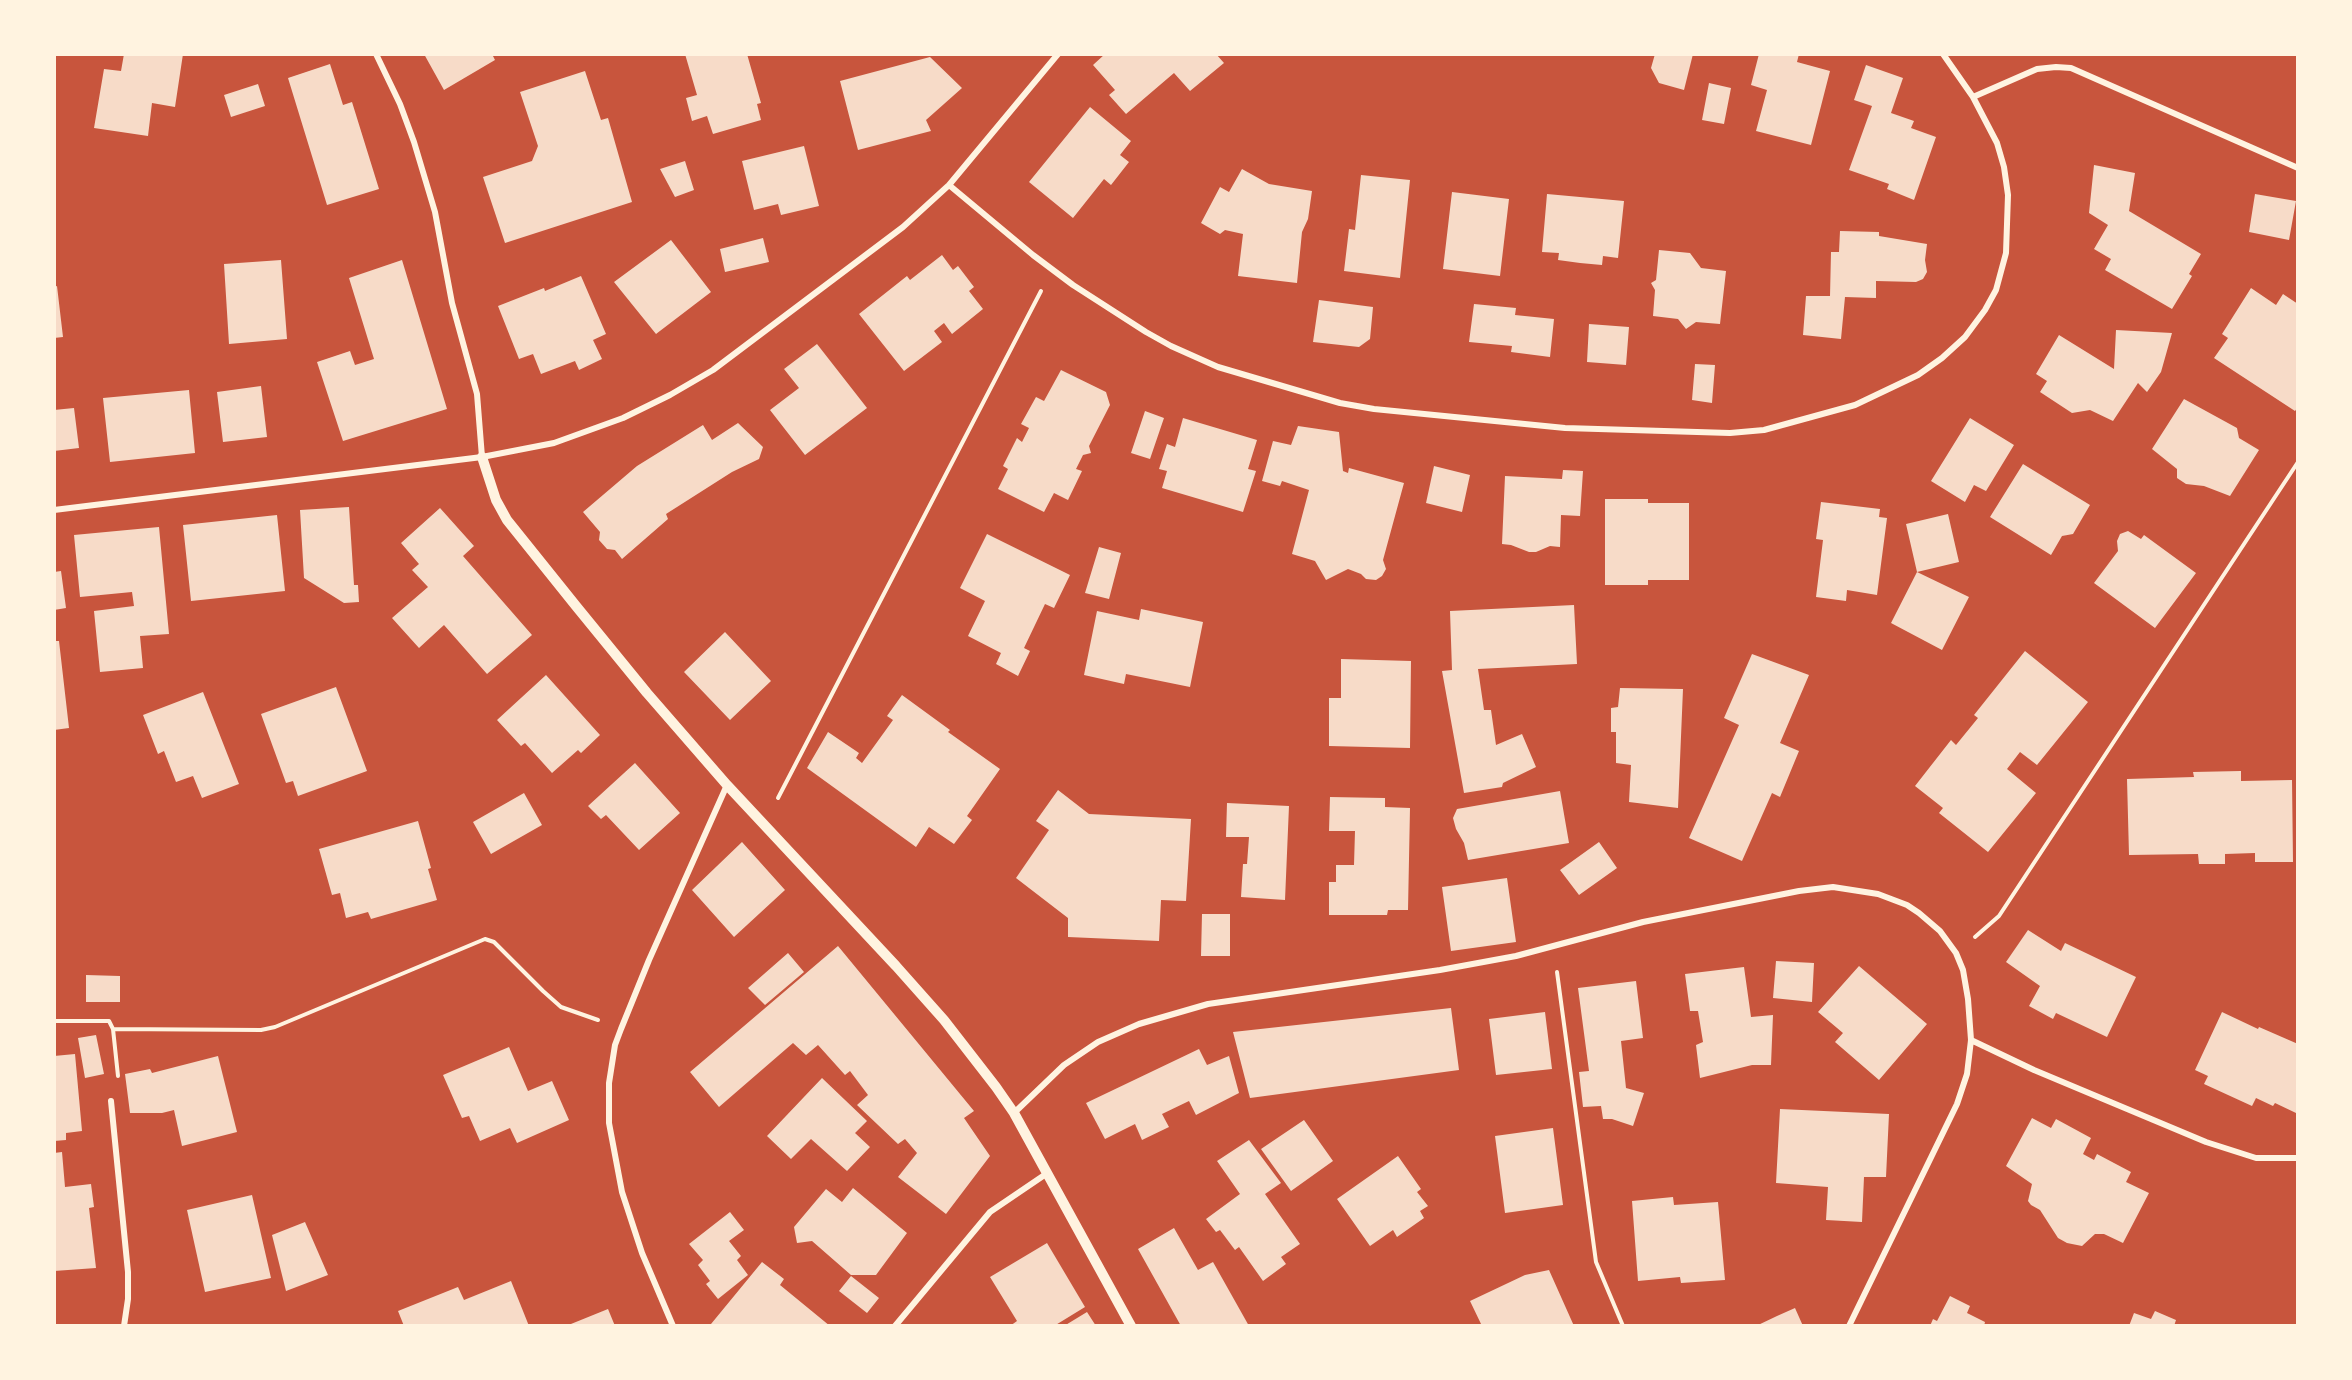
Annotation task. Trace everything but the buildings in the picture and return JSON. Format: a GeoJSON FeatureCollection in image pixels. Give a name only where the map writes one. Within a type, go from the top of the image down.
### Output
{"type":"FeatureCollection","features":[{"type":"Feature","properties":{"kind":"street"},"geometry":{"type":"LineString","coordinates":[[376,54],[400,104],[435,212],[454,311],[477,394],[482,457],[496,500],[507,520],[647,693],[764,826],[923,997],[977,1061],[1014,1113],[1131,1326]]}},
{"type":"Feature","properties":{"kind":"street"},"geometry":{"type":"LineString","coordinates":[[54,510],[482,457],[535,448],[596,429],[631,414],[696,380],[882,245],[949,185],[1058,54]]}},
{"type":"Feature","properties":{"kind":"street"},"geometry":{"type":"LineString","coordinates":[[949,185],[1052,270],[1146,332],[1218,367],[1358,407],[1565,428],[1730,433],[1764,430],[1855,405],[1903,383],[1930,367],[1954,348],[1985,310],[2000,279],[2006,253],[2008,195],[1999,148],[1973,97],[1943,54]]}},
{"type":"Feature","properties":{"kind":"street"},"geometry":{"type":"LineString","coordinates":[[1973,97],[2037,69],[2071,68],[2298,168]]}},
{"type":"Feature","properties":{"kind":"street"},"geometry":{"type":"LineString","coordinates":[[673,1326],[629,1215],[616,1166],[608,1103],[612,1063],[621,1029],[649,960],[727,785]]}},
{"type":"Feature","properties":{"kind":"street"},"geometry":{"type":"LineString","coordinates":[[1014,1113],[1064,1065],[1098,1042],[1139,1024],[1186,1009],[1231,999],[1440,970],[1516,956],[1671,915],[1800,891],[1833,887],[1878,894],[1907,905],[1940,931],[1956,953],[1963,970],[1971,1040],[1967,1074],[1957,1104],[1849,1326]]}},
{"type":"Feature","properties":{"kind":"street"},"geometry":{"type":"LineString","coordinates":[[1971,1040],[2034,1070],[2206,1142],[2256,1158],[2298,1158]]}},
{"type":"Feature","properties":{"kind":"street"},"geometry":{"type":"LineString","coordinates":[[111,1101],[128,1272],[128,1299],[124,1326]]}},
{"type":"Feature","properties":{"kind":"street"},"geometry":{"type":"LineString","coordinates":[[895,1326],[990,1212],[998,1204],[1046,1174]]}},
{"type":"Feature","properties":{"kind":"path"},"geometry":{"type":"LineString","coordinates":[[764,826],[1052,270]]}},
{"type":"Feature","properties":{"kind":"path"},"geometry":{"type":"LineString","coordinates":[[1956,953],[1999,916],[2298,462]]}},
{"type":"Feature","properties":{"kind":"path"},"geometry":{"type":"LineString","coordinates":[[113,1029],[268,1029],[480,940],[491,939],[543,992],[561,1006],[621,1029]]}},
{"type":"Feature","properties":{"kind":"path"},"geometry":{"type":"LineString","coordinates":[[1553,946],[1596,1262],[1623,1326]]}},
{"type":"Feature","properties":{"kind":"path"},"geometry":{"type":"LineString","coordinates":[[54,1020],[109,1021],[113,1029],[119,1088],[111,1101]]}}]}
